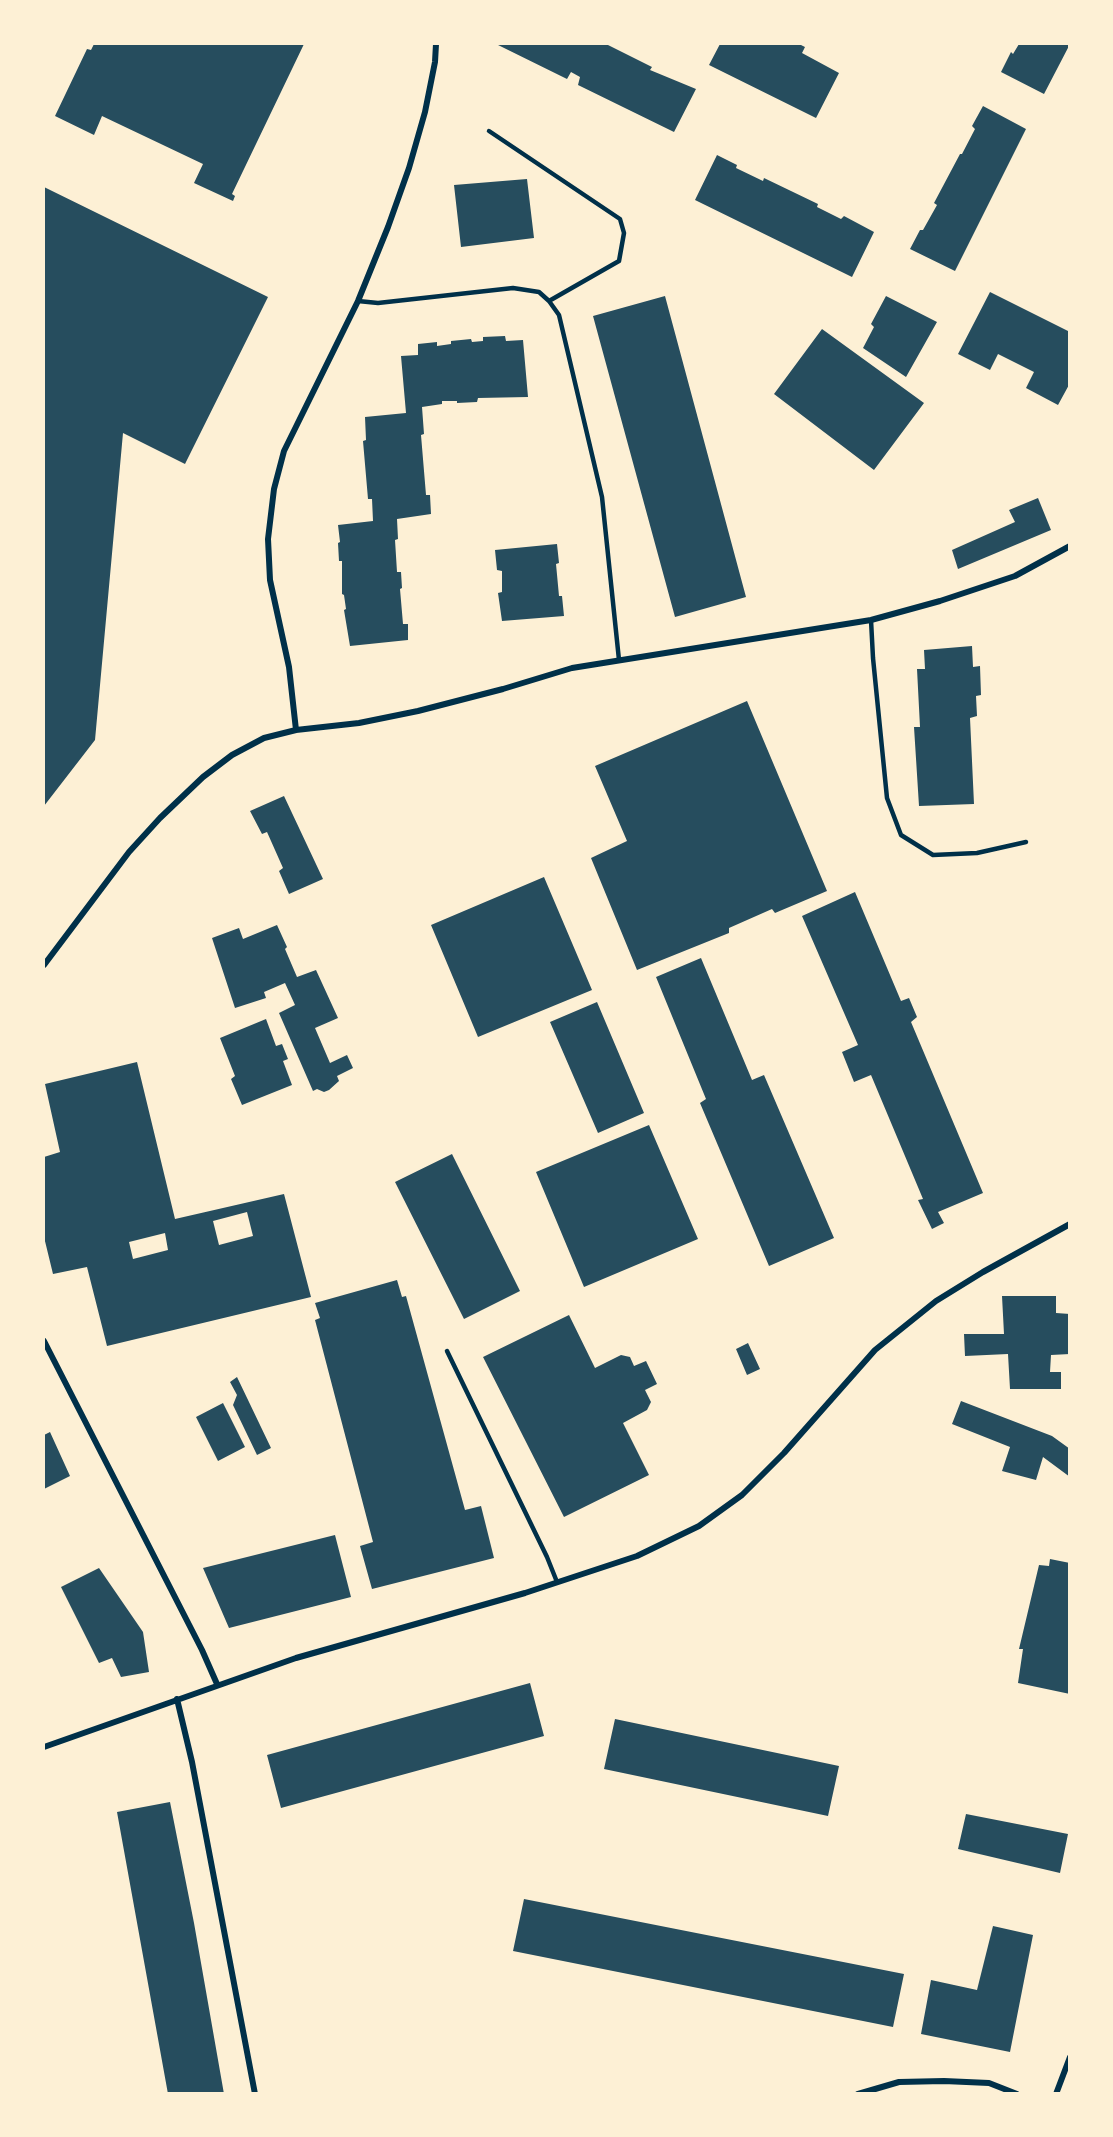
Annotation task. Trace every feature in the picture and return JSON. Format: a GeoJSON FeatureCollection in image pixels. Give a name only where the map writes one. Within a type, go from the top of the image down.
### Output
{"type":"FeatureCollection","features":[{"type":"Feature","properties":{"kind":"street"},"geometry":{"type":"LineString","coordinates":[[296,730],[289,668],[270,580],[268,539],[274,489],[284,451],[358,302],[409,168],[425,112],[435,62],[436,44]]}},
{"type":"Feature","properties":{"kind":"street"},"geometry":{"type":"LineString","coordinates":[[44,965],[129,852],[160,818],[203,777],[232,754],[264,738],[296,730],[359,723],[418,711],[572,668],[871,620],[940,601],[1015,576],[1070,546]]}},
{"type":"Feature","properties":{"kind":"street"},"geometry":{"type":"LineString","coordinates":[[44,1747],[296,1658],[557,1582],[637,1556],[699,1526],[742,1495],[784,1454],[874,1350],[936,1301],[1070,1224]]}},
{"type":"Feature","properties":{"kind":"street"},"geometry":{"type":"LineString","coordinates":[[44,1341],[202,1650],[217,1684]]}},
{"type":"Feature","properties":{"kind":"street"},"geometry":{"type":"LineString","coordinates":[[177,1699],[192,1762],[255,2094]]}},
{"type":"Feature","properties":{"kind":"street"},"geometry":{"type":"LineString","coordinates":[[1056,2094],[1070,2057]]}},
{"type":"Feature","properties":{"kind":"street"},"geometry":{"type":"LineString","coordinates":[[858,2094],[899,2082],[944,2081],[988,2083],[1017,2094]]}},
{"type":"Feature","properties":{"kind":"lane"},"geometry":{"type":"LineString","coordinates":[[489,131],[620,219],[624,233],[619,261],[549,301]]}},
{"type":"Feature","properties":{"kind":"lane"},"geometry":{"type":"LineString","coordinates":[[358,302],[378,303],[513,288],[538,292],[549,301],[559,315],[602,497],[619,660]]}},
{"type":"Feature","properties":{"kind":"lane"},"geometry":{"type":"LineString","coordinates":[[871,620],[888,798],[901,835],[933,855],[977,853],[1026,842]]}},
{"type":"Feature","properties":{"kind":"lane"},"geometry":{"type":"LineString","coordinates":[[447,1352],[557,1582]]}},
{"type":"Feature","properties":{"kind":"building"},"geometry":{"type":"Polygon","coordinates":[[[94,44],[304,44],[232,194],[235,196],[233,201],[194,183],[203,164],[102,116],[94,135],[55,116],[87,49],[91,50],[94,44]]]}},
{"type":"Feature","properties":{"kind":"building"},"geometry":{"type":"Polygon","coordinates":[[[496,44],[606,44],[652,67],[650,70],[696,89],[674,132],[578,85],[580,77],[571,72],[567,79],[496,44]]]}},
{"type":"Feature","properties":{"kind":"building"},"geometry":{"type":"Polygon","coordinates":[[[720,44],[799,44],[805,47],[802,53],[839,73],[816,118],[709,65],[720,44]]]}},
{"type":"Feature","properties":{"kind":"building"},"geometry":{"type":"Polygon","coordinates":[[[1019,44],[1070,44],[1044,94],[1001,72],[1011,52],[1013,54],[1019,44]]]}},
{"type":"Feature","properties":{"kind":"building"},"geometry":{"type":"Polygon","coordinates":[[[983,106],[1026,129],[955,271],[910,249],[937,205],[934,203],[975,129],[972,126],[983,106]]]}},
{"type":"Feature","properties":{"kind":"building"},"geometry":{"type":"Polygon","coordinates":[[[717,155],[737,165],[736,168],[763,181],[764,178],[818,204],[817,207],[841,219],[844,216],[874,232],[852,277],[695,200],[717,155]]]}},
{"type":"Feature","properties":{"kind":"building"},"geometry":{"type":"Polygon","coordinates":[[[527,179],[534,238],[461,247],[454,185],[527,179]]]}},
{"type":"Feature","properties":{"kind":"building"},"geometry":{"type":"Polygon","coordinates":[[[44,187],[268,297],[185,464],[123,433],[95,740],[44,806],[44,187]]]}},
{"type":"Feature","properties":{"kind":"building"},"geometry":{"type":"Polygon","coordinates":[[[990,292],[1070,332],[1070,383],[1058,405],[1026,388],[1034,372],[998,354],[990,370],[958,354],[990,292]]]}},
{"type":"Feature","properties":{"kind":"building"},"geometry":{"type":"Polygon","coordinates":[[[665,296],[746,597],[675,617],[593,316],[665,296]]]}},
{"type":"Feature","properties":{"kind":"building"},"geometry":{"type":"Polygon","coordinates":[[[886,296],[937,322],[906,377],[863,348],[874,327],[871,324],[886,296]]]}},
{"type":"Feature","properties":{"kind":"building"},"geometry":{"type":"Polygon","coordinates":[[[822,329],[924,403],[874,470],[774,394],[822,329]]]}},
{"type":"Feature","properties":{"kind":"building"},"geometry":{"type":"Polygon","coordinates":[[[505,336],[506,341],[523,340],[528,397],[478,398],[477,402],[457,403],[457,401],[442,401],[442,404],[422,407],[424,434],[421,435],[426,495],[430,495],[431,514],[397,519],[398,539],[395,540],[397,572],[401,572],[403,624],[408,624],[408,640],[350,646],[344,595],[342,594],[342,561],[339,561],[338,525],[373,521],[372,499],[368,499],[363,441],[366,440],[365,417],[406,413],[401,356],[418,355],[418,344],[437,342],[437,346],[451,344],[451,341],[471,339],[472,342],[483,341],[483,337],[505,336]]]}},
{"type":"Feature","properties":{"kind":"building"},"geometry":{"type":"Polygon","coordinates":[[[1038,498],[1051,530],[958,569],[952,550],[1015,522],[1009,510],[1038,498]]]}},
{"type":"Feature","properties":{"kind":"building"},"geometry":{"type":"Polygon","coordinates":[[[557,544],[559,596],[562,596],[564,616],[502,621],[498,593],[502,592],[502,571],[497,570],[495,550],[557,544]]]}},
{"type":"Feature","properties":{"kind":"building"},"geometry":{"type":"Polygon","coordinates":[[[972,646],[973,667],[980,666],[981,695],[976,696],[977,716],[970,718],[974,804],[919,806],[914,727],[920,727],[917,669],[925,669],[924,650],[972,646]]]}},
{"type":"Feature","properties":{"kind":"building"},"geometry":{"type":"Polygon","coordinates":[[[747,701],[827,891],[775,913],[772,909],[729,928],[729,933],[637,970],[591,858],[627,841],[595,766],[747,701]]]}},
{"type":"Feature","properties":{"kind":"building"},"geometry":{"type":"Polygon","coordinates":[[[284,796],[323,879],[289,894],[279,871],[283,868],[267,832],[262,834],[250,811],[284,796]]]}},
{"type":"Feature","properties":{"kind":"building"},"geometry":{"type":"Polygon","coordinates":[[[544,877],[592,990],[478,1037],[431,925],[544,877]]]}},
{"type":"Feature","properties":{"kind":"building"},"geometry":{"type":"Polygon","coordinates":[[[855,892],[901,1001],[909,998],[917,1017],[911,1022],[983,1193],[938,1212],[944,1223],[932,1229],[918,1200],[923,1199],[871,1075],[854,1082],[842,1052],[858,1045],[802,916],[855,892]]]}},
{"type":"Feature","properties":{"kind":"building"},"geometry":{"type":"Polygon","coordinates":[[[277,925],[297,977],[316,970],[338,1018],[315,1028],[330,1063],[347,1055],[353,1068],[337,1076],[339,1081],[324,1092],[317,1089],[313,1091],[279,1013],[295,1005],[285,983],[264,992],[266,998],[235,1008],[212,938],[239,928],[243,939],[277,925]]]}},
{"type":"Feature","properties":{"kind":"building"},"geometry":{"type":"Polygon","coordinates":[[[701,958],[752,1080],[764,1075],[834,1238],[769,1266],[700,1103],[706,1099],[656,977],[701,958]]]}},
{"type":"Feature","properties":{"kind":"building"},"geometry":{"type":"Polygon","coordinates":[[[597,1002],[644,1113],[598,1133],[550,1022],[597,1002]]]}},
{"type":"Feature","properties":{"kind":"building"},"geometry":{"type":"Polygon","coordinates":[[[266,1019],[276,1046],[282,1044],[288,1059],[283,1061],[292,1085],[242,1105],[231,1079],[235,1076],[220,1038],[266,1019]]]}},
{"type":"Feature","properties":{"kind":"building"},"geometry":{"type":"Polygon","coordinates":[[[137,1062],[175,1219],[284,1194],[311,1297],[107,1346],[87,1267],[53,1274],[44,1237],[44,1157],[60,1152],[45,1084],[137,1062]],[[247,1212],[213,1221],[219,1245],[253,1236],[247,1212]],[[165,1233],[129,1242],[133,1259],[168,1250],[165,1233]]]}},
{"type":"Feature","properties":{"kind":"building"},"geometry":{"type":"Polygon","coordinates":[[[649,1125],[698,1239],[584,1287],[536,1172],[649,1125]]]}},
{"type":"Feature","properties":{"kind":"building"},"geometry":{"type":"Polygon","coordinates":[[[452,1154],[520,1291],[464,1319],[395,1182],[452,1154]]]}},
{"type":"Feature","properties":{"kind":"building"},"geometry":{"type":"Polygon","coordinates":[[[397,1280],[402,1297],[406,1296],[465,1510],[481,1506],[494,1558],[372,1589],[360,1546],[373,1542],[315,1320],[320,1318],[315,1303],[397,1280]]]}},
{"type":"Feature","properties":{"kind":"building"},"geometry":{"type":"Polygon","coordinates":[[[1002,1296],[1056,1296],[1056,1313],[1070,1314],[1070,1354],[1051,1355],[1050,1372],[1061,1372],[1061,1389],[1010,1389],[1008,1354],[965,1356],[964,1334],[1004,1334],[1002,1296]]]}},
{"type":"Feature","properties":{"kind":"building"},"geometry":{"type":"Polygon","coordinates":[[[569,1315],[595,1368],[621,1355],[630,1357],[634,1366],[646,1361],[657,1384],[645,1390],[651,1402],[647,1410],[623,1423],[649,1475],[564,1517],[483,1357],[569,1315]]]}},
{"type":"Feature","properties":{"kind":"building"},"geometry":{"type":"Polygon","coordinates":[[[748,1343],[760,1369],[747,1375],[736,1349],[748,1343]]]}},
{"type":"Feature","properties":{"kind":"building"},"geometry":{"type":"Polygon","coordinates":[[[237,1377],[271,1448],[257,1455],[233,1405],[237,1395],[230,1382],[237,1377]]]}},
{"type":"Feature","properties":{"kind":"building"},"geometry":{"type":"Polygon","coordinates":[[[961,1401],[1052,1436],[1070,1449],[1070,1477],[1043,1457],[1036,1480],[1002,1471],[1010,1447],[952,1424],[961,1401]]]}},
{"type":"Feature","properties":{"kind":"building"},"geometry":{"type":"Polygon","coordinates":[[[223,1403],[245,1447],[218,1461],[196,1417],[223,1403]]]}},
{"type":"Feature","properties":{"kind":"building"},"geometry":{"type":"Polygon","coordinates":[[[50,1432],[70,1476],[44,1489],[44,1435],[50,1432]]]}},
{"type":"Feature","properties":{"kind":"building"},"geometry":{"type":"Polygon","coordinates":[[[335,1535],[351,1597],[229,1628],[203,1568],[335,1535]]]}},
{"type":"Feature","properties":{"kind":"building"},"geometry":{"type":"Polygon","coordinates":[[[1050,1559],[1070,1563],[1070,1694],[1018,1683],[1023,1649],[1019,1649],[1039,1565],[1049,1566],[1050,1559]]]}},
{"type":"Feature","properties":{"kind":"building"},"geometry":{"type":"Polygon","coordinates":[[[99,1568],[143,1632],[149,1672],[121,1677],[112,1658],[99,1663],[61,1587],[99,1568]]]}},
{"type":"Feature","properties":{"kind":"building"},"geometry":{"type":"Polygon","coordinates":[[[530,1683],[544,1736],[281,1808],[267,1755],[530,1683]]]}},
{"type":"Feature","properties":{"kind":"building"},"geometry":{"type":"Polygon","coordinates":[[[615,1719],[839,1766],[828,1816],[604,1769],[615,1719]]]}},
{"type":"Feature","properties":{"kind":"building"},"geometry":{"type":"Polygon","coordinates":[[[170,1802],[224,2094],[168,2094],[117,1812],[170,1802]]]}},
{"type":"Feature","properties":{"kind":"building"},"geometry":{"type":"Polygon","coordinates":[[[966,1814],[1068,1834],[1060,1873],[958,1849],[966,1814]]]}},
{"type":"Feature","properties":{"kind":"building"},"geometry":{"type":"Polygon","coordinates":[[[524,1899],[904,1974],[893,2027],[513,1951],[524,1899]]]}},
{"type":"Feature","properties":{"kind":"building"},"geometry":{"type":"Polygon","coordinates":[[[993,1926],[1033,1935],[1010,2052],[921,2034],[931,1980],[977,1990],[993,1926]]]}}]}
